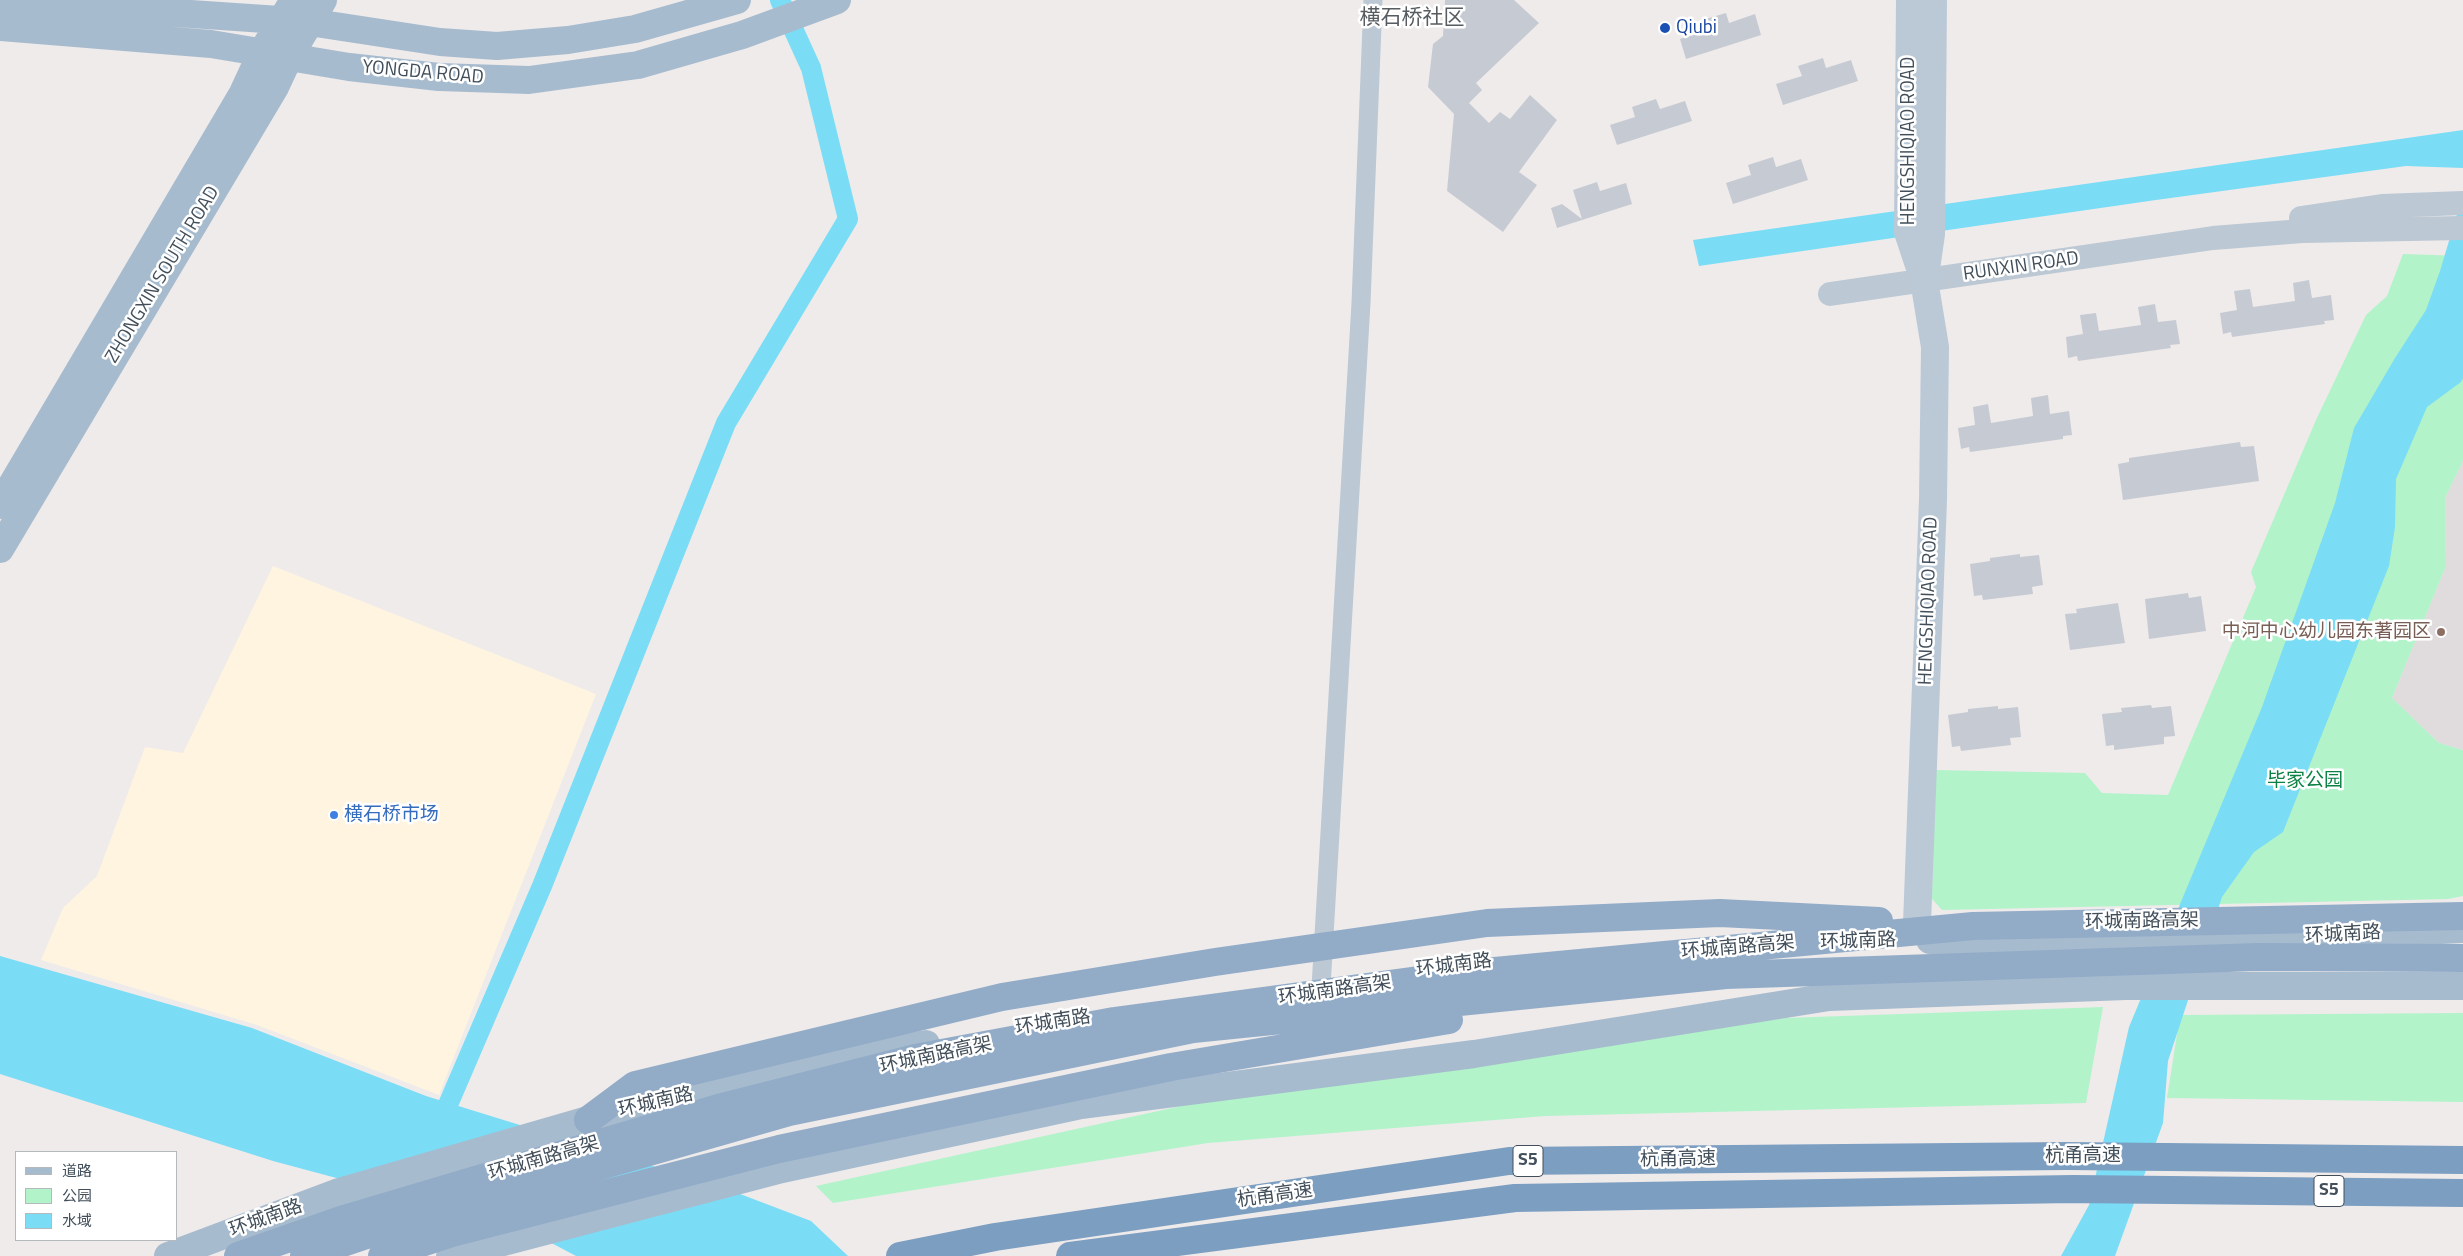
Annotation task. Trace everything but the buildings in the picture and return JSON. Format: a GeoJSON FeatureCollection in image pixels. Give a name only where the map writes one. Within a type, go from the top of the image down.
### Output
{"type":"FeatureCollection","features":[{"type":"Feature","properties":{"kind":"highway"},"geometry":{"type":"LineString","coordinates":[[588,1120],[635,1085],[1002,997],[1215,962],[1486,923],[1720,912],[1973,926]]}},
{"type":"Feature","properties":{"kind":"highway","name":"环城南路高架"},"geometry":{"type":"LineString","coordinates":[[238,1256],[340,1220],[712,1110],[915,1058],[1114,1021],[1463,974],[1973,926],[2463,916]]}},
{"type":"Feature","properties":{"kind":"highway","name":"环城南路高架"},"geometry":{"type":"LineString","coordinates":[[304,1256],[411,1220],[789,1112],[1193,1029],[1726,975],[2257,957],[2463,958]]}},
{"type":"Feature","properties":{"kind":"highway"},"geometry":{"type":"LineString","coordinates":[[382,1256],[452,1248],[779,1148],[1171,1068],[1429,1023],[1589,1002],[1726,975]]}},
{"type":"Feature","properties":{"kind":"highway","name":"杭甬高速"},"geometry":{"type":"LineString","coordinates":[[900,1256],[995,1237],[1508,1161],[2067,1156],[2463,1160]]}},
{"type":"Feature","properties":{"kind":"highway","name":"杭甬高速"},"geometry":{"type":"LineString","coordinates":[[1070,1256],[1516,1198],[2073,1189],[2463,1193]]}},
{"type":"Feature","properties":{"kind":"main road","name":"YONGDA ROAD"},"geometry":{"type":"LineString","coordinates":[[0,27],[211,44],[349,67],[439,77],[529,80],[638,65],[742,35],[837,0]]}},
{"type":"Feature","properties":{"kind":"main road","name":"HENGSHIQIAO ROAD"},"geometry":{"type":"LineString","coordinates":[[1910,0],[1908,232],[1924,280],[1935,347],[1933,500],[1917,924]]}},
{"type":"Feature","properties":{"kind":"main road","name":"HENGSHIQIAO ROAD"},"geometry":{"type":"LineString","coordinates":[[1924,280],[1931,234],[1934,0]]}},
{"type":"Feature","properties":{"kind":"main road","name":"YONGDA ROAD"},"geometry":{"type":"LineString","coordinates":[[0,1],[103,6],[316,11],[440,42],[497,46],[568,40],[635,29],[733,2]]}},
{"type":"Feature","properties":{"kind":"main road","name":"ZHONGXIN SOUTH ROAD"},"geometry":{"type":"LineString","coordinates":[[0,505],[243,93],[262,52],[287,10]]}},
{"type":"Feature","properties":{"kind":"main road","name":"ZHONGXIN SOUTH ROAD"},"geometry":{"type":"LineString","coordinates":[[0,549],[275,87],[289,56],[316,11]]}},
{"type":"Feature","properties":{"kind":"main road","name":"环城南路"},"geometry":{"type":"LineString","coordinates":[[168,1256],[336,1193],[588,1120],[840,1059],[1088,1017],[1321,983],[1490,961],[1684,948],[1930,940],[2154,943],[2463,930]]}},
{"type":"Feature","properties":{"kind":"main road"},"geometry":{"type":"LineString","coordinates":[[452,1248],[782,1169],[1081,1105],[1474,1054],[1829,997],[2126,986],[2463,986]]}},
{"type":"Feature","properties":{"kind":"street"},"geometry":{"type":"LineString","coordinates":[[1315,1075],[1361,304],[1373,0]]}},
{"type":"Feature","properties":{"kind":"street","name":"RUNXIN ROAD"},"geometry":{"type":"LineString","coordinates":[[2213,238],[2309,216],[2382,206],[2463,203]]}},
{"type":"Feature","properties":{"kind":"street","name":"RUNXIN ROAD"},"geometry":{"type":"LineString","coordinates":[[1830,294],[2213,238],[2302,231],[2463,228]]}},
{"type":"Feature","properties":{"kind":"shaded area","name":"中河中心幼儿园东著园区"},"geometry":{"type":"Polygon","coordinates":[[[2463,461],[2463,750],[2439,743],[2392,698],[2446,566],[2445,498],[2463,461]]]}},
{"type":"Feature","properties":{"kind":"shaded area","name":"横石桥市场"},"geometry":{"type":"Polygon","coordinates":[[[273,566],[596,694],[439,1095],[257,1025],[41,960],[63,908],[97,876],[145,747],[183,753],[273,566]]]}},
{"type":"Feature","properties":{"kind":"green space","name":"毕家公园"},"geometry":{"type":"Polygon","coordinates":[[[2403,254],[2463,256],[2463,461],[2445,498],[2446,566],[2392,698],[2439,743],[2463,750],[2463,896],[2448,899],[1942,910],[1932,899],[1934,770],[2085,773],[2102,793],[2168,795],[2256,587],[2251,572],[2316,420],[2366,315],[2387,296],[2403,254]]]}},
{"type":"Feature","properties":{"kind":"green space"},"geometry":{"type":"Polygon","coordinates":[[[2103,1007],[2086,1103],[1545,1116],[1208,1143],[833,1203],[816,1186],[1222,1097],[1785,1018],[2103,1007]]]}},
{"type":"Feature","properties":{"kind":"green space"},"geometry":{"type":"Polygon","coordinates":[[[2463,1013],[2463,1102],[2167,1098],[2180,1015],[2463,1013]]]}},
{"type":"Feature","properties":{"kind":"water"},"geometry":{"type":"Polygon","coordinates":[[[2463,130],[2463,168],[2406,166],[1699,266],[1693,240],[2463,130]]]}},
{"type":"Feature","properties":{"kind":"water"},"geometry":{"type":"Polygon","coordinates":[[[2463,194],[2463,378],[2461,382],[2427,407],[2396,479],[2395,527],[2389,566],[2283,832],[2254,852],[2222,897],[2168,1061],[2163,1123],[2115,1256],[2061,1256],[2089,1205],[2129,1027],[2262,707],[2335,503],[2354,428],[2426,310],[2463,194]]]}},
{"type":"Feature","properties":{"kind":"water"},"geometry":{"type":"Polygon","coordinates":[[[0,956],[252,1028],[426,1096],[727,1189],[811,1221],[848,1256],[576,1256],[523,1228],[273,1161],[0,1074],[0,956]]]}},
{"type":"Feature","properties":{"kind":"waterway"},"geometry":{"type":"LineString","coordinates":[[438,1128],[542,886],[726,423],[848,219],[811,68],[780,0]]}},
{"type":"Feature","properties":{"kind":"place","name":"Qiubi"},"geometry":{"type":"Point","coordinates":[1665,28]}},
{"type":"Feature","properties":{"kind":"place","name":"中河中心幼儿园东著园区"},"geometry":{"type":"Point","coordinates":[2441,632]}},
{"type":"Feature","properties":{"kind":"place","name":"横石桥市场"},"geometry":{"type":"Point","coordinates":[334,815]}},
{"type":"Feature","properties":{"kind":"district","name":"横石桥社区"},"geometry":{"type":"Point","coordinates":[1412,19]}}]}
